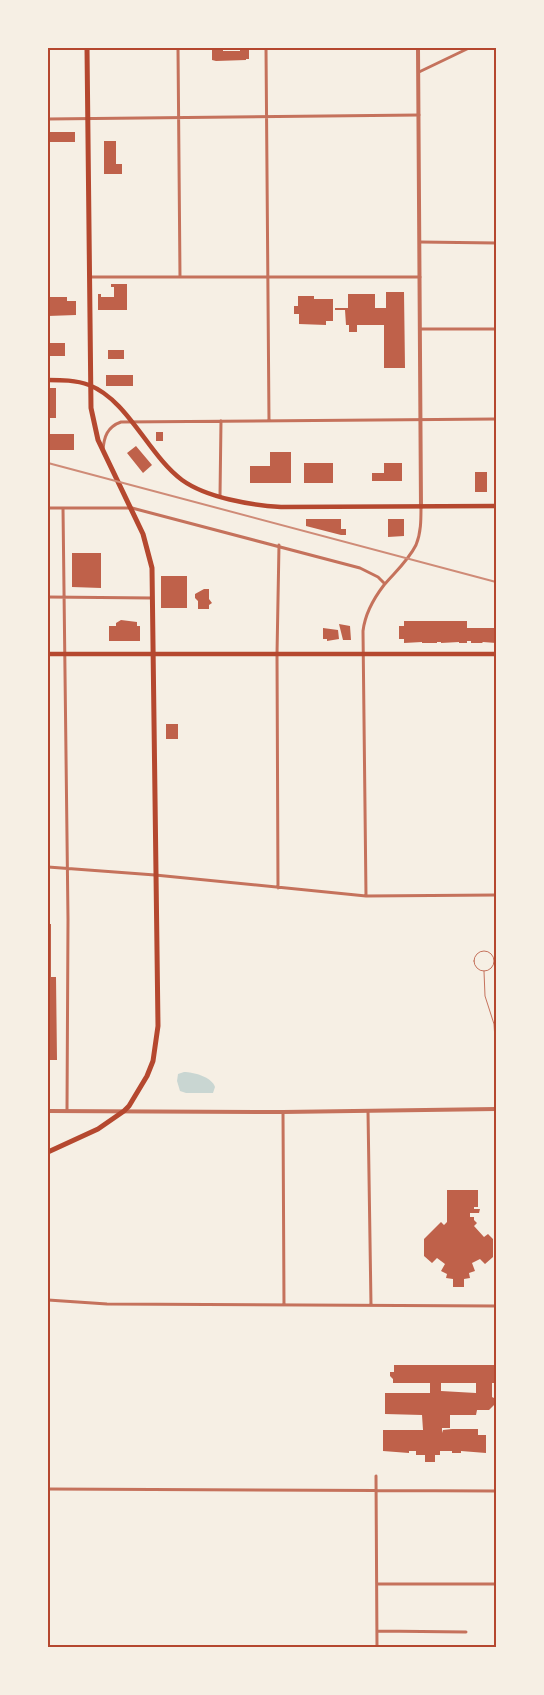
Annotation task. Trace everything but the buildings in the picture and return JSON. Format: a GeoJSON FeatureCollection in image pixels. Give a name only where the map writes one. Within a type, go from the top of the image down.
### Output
{"type":"FeatureCollection","features":[{"type":"Feature","properties":{"kind":"main road"},"geometry":{"type":"LineString","coordinates":[[48,1152],[98,1129],[124,1111],[137,1095],[147,1076],[154,1054],[158,1026],[152,568],[143,534],[103,452],[92,416],[90,385],[87,48]]}},
{"type":"Feature","properties":{"kind":"main road"},"geometry":{"type":"LineString","coordinates":[[48,380],[90,385],[110,399],[165,465],[180,479],[196,488],[220,496],[252,504],[281,507],[496,506]]}},
{"type":"Feature","properties":{"kind":"main road"},"geometry":{"type":"LineString","coordinates":[[48,654],[496,654]]}},
{"type":"Feature","properties":{"kind":"street"},"geometry":{"type":"LineString","coordinates":[[178,48],[180,277]]}},
{"type":"Feature","properties":{"kind":"street"},"geometry":{"type":"LineString","coordinates":[[266,48],[268,421]]}},
{"type":"Feature","properties":{"kind":"street"},"geometry":{"type":"LineString","coordinates":[[366,896],[362,636],[371,606],[385,584],[408,559],[420,532],[420,115],[418,48]]}},
{"type":"Feature","properties":{"kind":"street"},"geometry":{"type":"LineString","coordinates":[[419,72],[469,48]]}},
{"type":"Feature","properties":{"kind":"street"},"geometry":{"type":"LineString","coordinates":[[48,119],[420,115]]}},
{"type":"Feature","properties":{"kind":"street"},"geometry":{"type":"LineString","coordinates":[[420,242],[496,242]]}},
{"type":"Feature","properties":{"kind":"street"},"geometry":{"type":"LineString","coordinates":[[89,277],[420,277]]}},
{"type":"Feature","properties":{"kind":"street"},"geometry":{"type":"LineString","coordinates":[[420,329],[496,329]]}},
{"type":"Feature","properties":{"kind":"street"},"geometry":{"type":"LineString","coordinates":[[103,452],[105,436],[109,429],[116,424],[130,422],[496,419]]}},
{"type":"Feature","properties":{"kind":"street"},"geometry":{"type":"LineString","coordinates":[[220,496],[221,421]]}},
{"type":"Feature","properties":{"kind":"street"},"geometry":{"type":"LineString","coordinates":[[48,508],[130,508],[279,545],[360,568],[378,577],[385,584]]}},
{"type":"Feature","properties":{"kind":"street"},"geometry":{"type":"LineString","coordinates":[[63,508],[67,868],[67,1110]]}},
{"type":"Feature","properties":{"kind":"street"},"geometry":{"type":"LineString","coordinates":[[278,888],[277,654],[279,545]]}},
{"type":"Feature","properties":{"kind":"street"},"geometry":{"type":"LineString","coordinates":[[48,597],[153,598]]}},
{"type":"Feature","properties":{"kind":"street"},"geometry":{"type":"LineString","coordinates":[[48,867],[156,875],[366,896],[496,895]]}},
{"type":"Feature","properties":{"kind":"street"},"geometry":{"type":"LineString","coordinates":[[48,1111],[283,1112],[496,1109]]}},
{"type":"Feature","properties":{"kind":"street"},"geometry":{"type":"LineString","coordinates":[[368,1111],[371,1305]]}},
{"type":"Feature","properties":{"kind":"street"},"geometry":{"type":"LineString","coordinates":[[283,1112],[284,1305]]}},
{"type":"Feature","properties":{"kind":"street"},"geometry":{"type":"LineString","coordinates":[[48,1300],[107,1304],[496,1306]]}},
{"type":"Feature","properties":{"kind":"street"},"geometry":{"type":"LineString","coordinates":[[376,1476],[377,1648]]}},
{"type":"Feature","properties":{"kind":"street"},"geometry":{"type":"LineString","coordinates":[[48,1489],[496,1491]]}},
{"type":"Feature","properties":{"kind":"street"},"geometry":{"type":"LineString","coordinates":[[377,1584],[496,1584]]}},
{"type":"Feature","properties":{"kind":"street"},"geometry":{"type":"LineString","coordinates":[[377,1631],[466,1632]]}},
{"type":"Feature","properties":{"kind":"lane"},"geometry":{"type":"LineString","coordinates":[[484,950],[493,954],[495,961],[493,967],[484,971],[475,966],[474,959],[477,953],[484,950]]}},
{"type":"Feature","properties":{"kind":"lane"},"geometry":{"type":"LineString","coordinates":[[484,971],[485,996],[494,1024],[496,1056]]}},
{"type":"Feature","properties":{"kind":"shaded area"},"geometry":{"type":"Polygon","coordinates":[[[184,1072],[197,1074],[210,1080],[215,1087],[213,1093],[186,1093],[180,1091],[177,1081],[178,1074],[184,1072]]]}},
{"type":"Feature","properties":{"kind":"railway"},"geometry":{"type":"LineString","coordinates":[[48,463],[496,582]]}}]}
